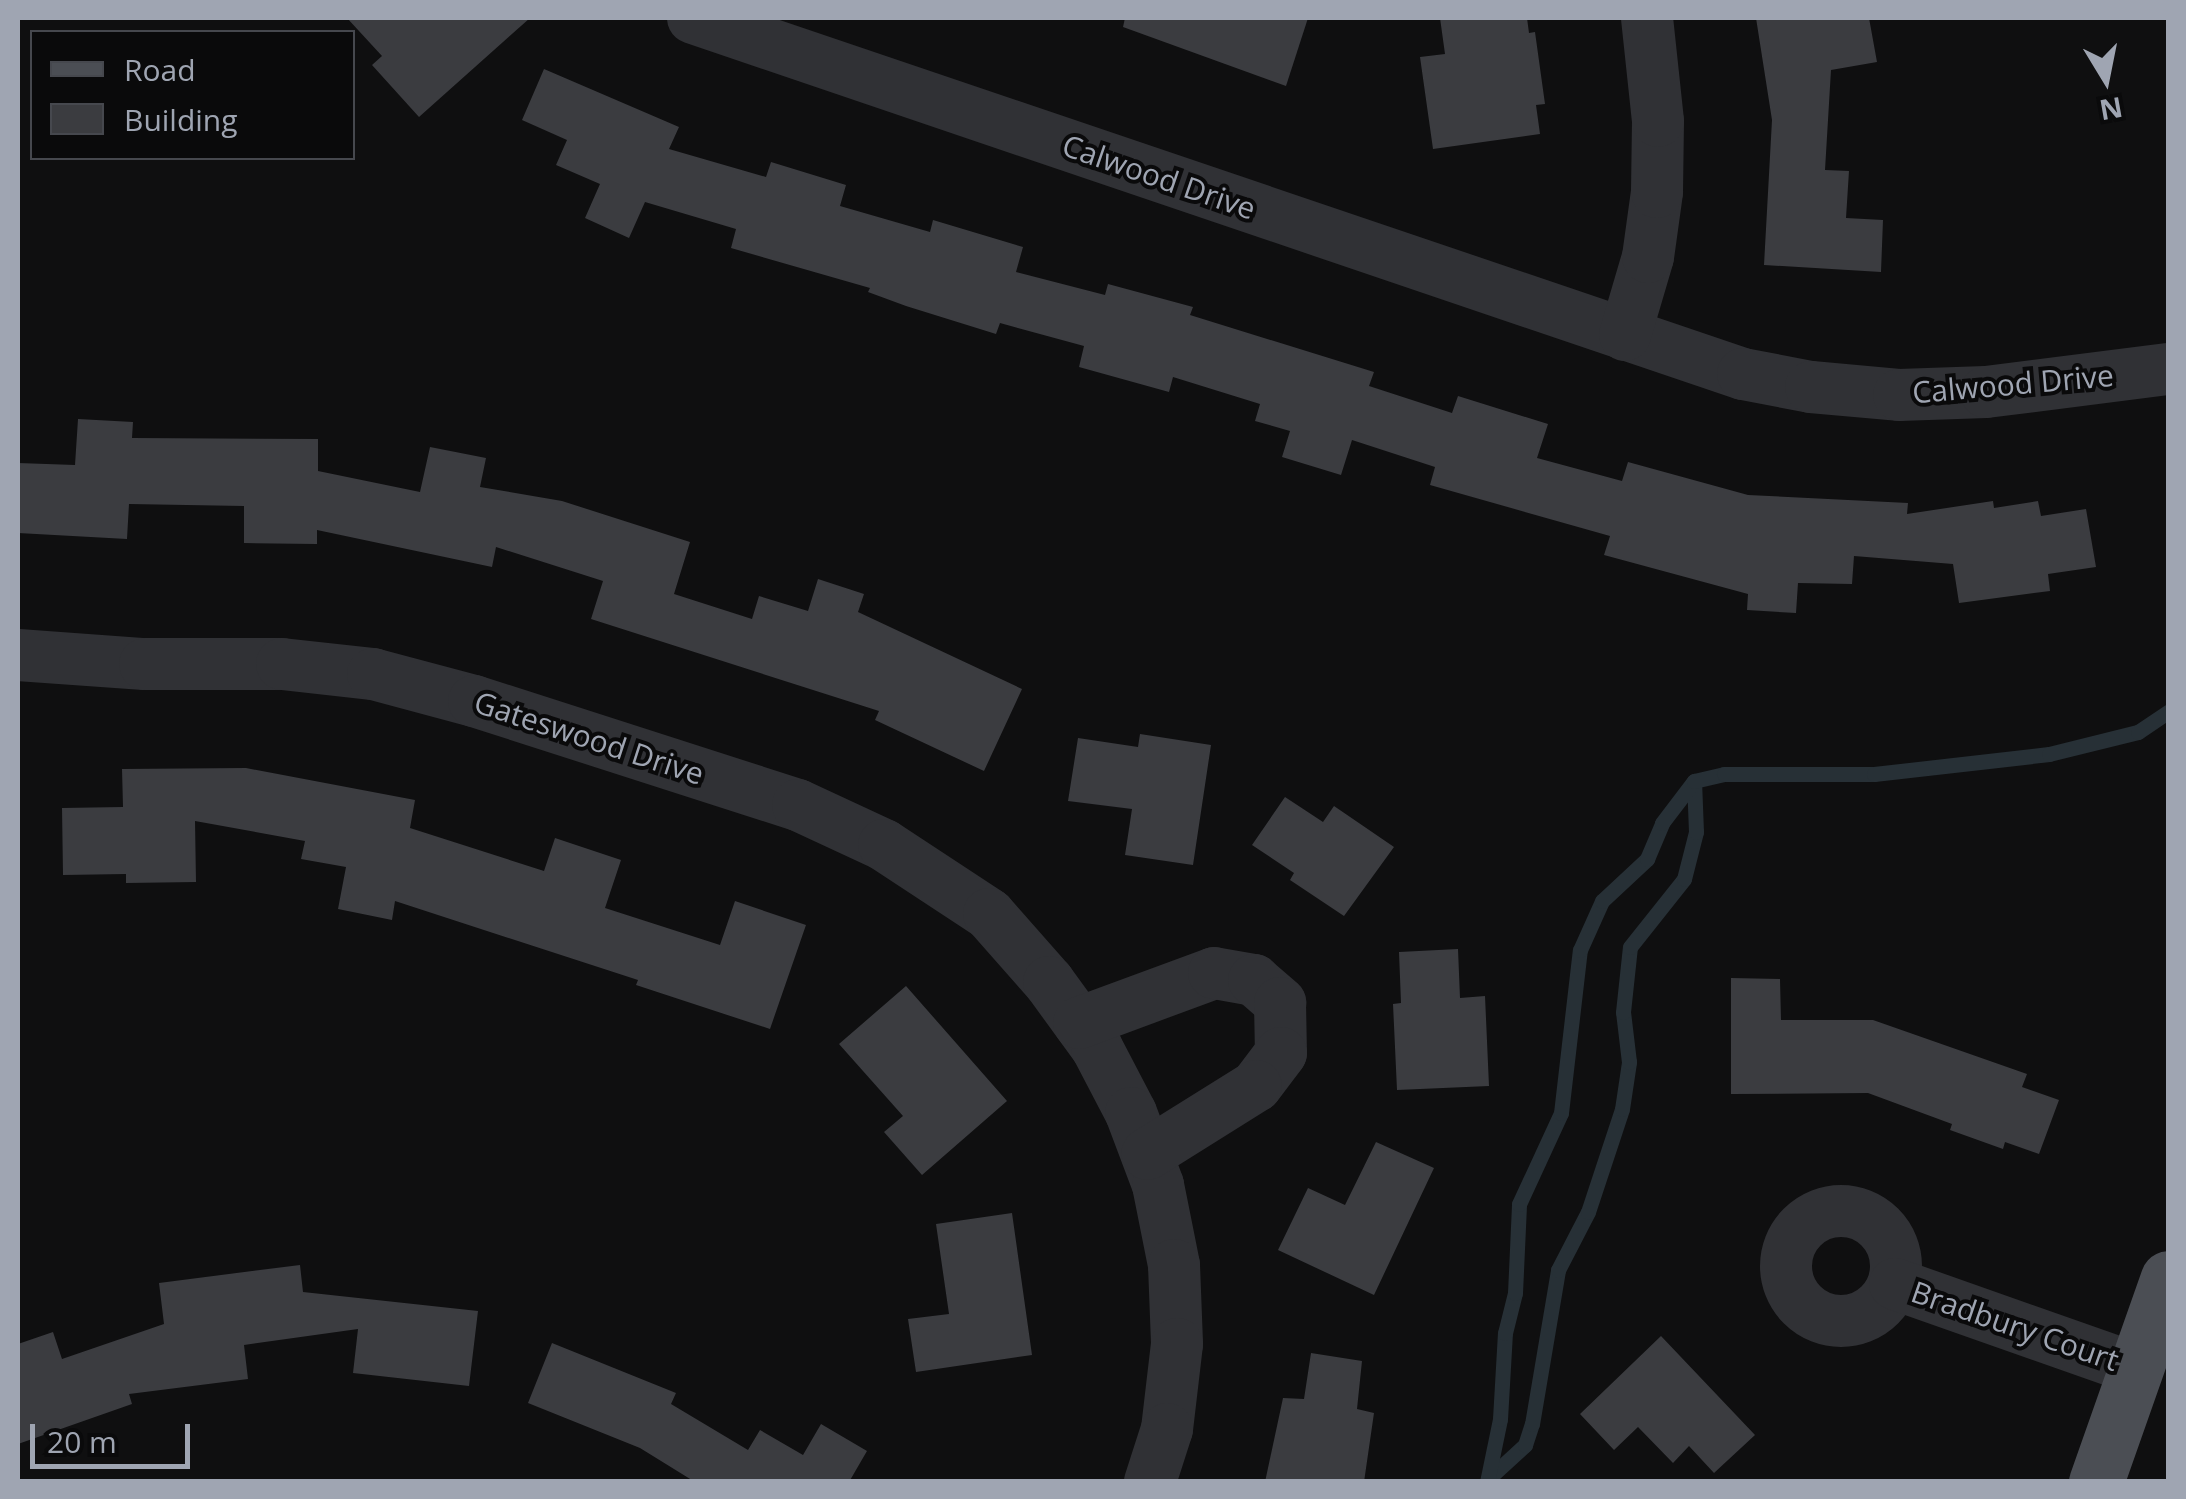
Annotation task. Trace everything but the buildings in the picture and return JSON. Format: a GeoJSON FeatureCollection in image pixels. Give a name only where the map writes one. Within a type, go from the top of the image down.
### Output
{"type":"FeatureCollection","features":[{"type":"Feature","properties":{"kind":"main road"},"geometry":{"type":"LineString","coordinates":[[2096,1482],[2168,1278]]}},
{"type":"Feature","properties":{"kind":"street","name":"Calwood Drive"},"geometry":{"type":"LineString","coordinates":[[693,18],[1743,374],[1811,387],[1899,395],[1986,392],[2168,369]]}},
{"type":"Feature","properties":{"kind":"street"},"geometry":{"type":"LineString","coordinates":[[1625,334],[1648,257],[1657,192],[1658,120],[1647,18]]}},
{"type":"Feature","properties":{"kind":"street","name":"Gateswood Drive"},"geometry":{"type":"LineString","coordinates":[[18,655],[146,664],[282,664],[374,674],[474,701],[798,804],[884,845],[989,914],[1078,1022],[1131,1113],[1147,1154],[1174,1265],[1176,1344],[1167,1429],[1150,1482]]}},
{"type":"Feature","properties":{"kind":"street"},"geometry":{"type":"LineString","coordinates":[[1078,1022],[1214,973],[1254,980],[1280,1003],[1280,1052],[1256,1086],[1147,1154]]}},
{"type":"Feature","properties":{"kind":"street","name":"Bradbury Court"},"geometry":{"type":"LineString","coordinates":[[1894,1284],[2136,1368]]}},
{"type":"Feature","properties":{"kind":"waterway"},"geometry":{"type":"LineString","coordinates":[[1487,1482],[1500,1419],[1505,1333],[1515,1293],[1519,1204],[1561,1113],[1580,950],[1602,901],[1647,859],[1662,823],[1694,781],[1724,774],[1874,774],[2049,754],[2138,732],[2168,712]]}},
{"type":"Feature","properties":{"kind":"waterway"},"geometry":{"type":"LineString","coordinates":[[1489,1478],[1525,1445],[1532,1424],[1558,1270],[1588,1212],[1622,1109],[1629,1062],[1623,1012],[1630,947],[1684,879],[1696,832],[1694,781]]}}]}
